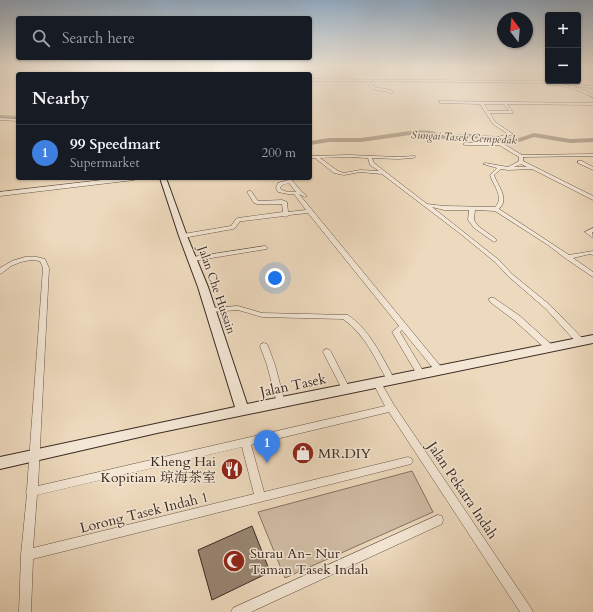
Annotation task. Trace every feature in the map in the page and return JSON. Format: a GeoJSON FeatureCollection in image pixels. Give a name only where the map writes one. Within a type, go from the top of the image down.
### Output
{"type":"FeatureCollection","features":[{"type":"Feature","properties":{"kind":"main road","name":"Jalan Che Hussain"},"geometry":{"type":"LineString","coordinates":[[161,180],[193,259],[243,411]]}},
{"type":"Feature","properties":{"kind":"main road","name":"Jalan Tasek"},"geometry":{"type":"LineString","coordinates":[[0,463],[157,428],[593,339]]}},
{"type":"Feature","properties":{"kind":"street"},"geometry":{"type":"LineString","coordinates":[[488,112],[512,112],[498,97]]}},
{"type":"Feature","properties":{"kind":"street"},"geometry":{"type":"LineString","coordinates":[[558,99],[566,104]]}},
{"type":"Feature","properties":{"kind":"street"},"geometry":{"type":"LineString","coordinates":[[440,102],[593,104]]}},
{"type":"Feature","properties":{"kind":"street"},"geometry":{"type":"LineString","coordinates":[[464,144],[499,141],[511,134],[494,123],[481,102]]}},
{"type":"Feature","properties":{"kind":"street"},"geometry":{"type":"LineString","coordinates":[[588,104],[593,108]]}},
{"type":"Feature","properties":{"kind":"street"},"geometry":{"type":"LineString","coordinates":[[0,119],[16,120]]}},
{"type":"Feature","properties":{"kind":"street"},"geometry":{"type":"LineString","coordinates":[[499,141],[521,156],[593,155]]}},
{"type":"Feature","properties":{"kind":"street"},"geometry":{"type":"LineString","coordinates":[[521,156],[521,162]]}},
{"type":"Feature","properties":{"kind":"street"},"geometry":{"type":"LineString","coordinates":[[312,157],[413,157]]}},
{"type":"Feature","properties":{"kind":"street"},"geometry":{"type":"LineString","coordinates":[[316,157],[336,172],[344,174],[360,171],[383,173]]}},
{"type":"Feature","properties":{"kind":"street"},"geometry":{"type":"LineString","coordinates":[[370,157],[372,164],[497,261],[510,275],[548,307],[580,341]]}},
{"type":"Feature","properties":{"kind":"street"},"geometry":{"type":"LineString","coordinates":[[521,162],[593,198]]}},
{"type":"Feature","properties":{"kind":"street"},"geometry":{"type":"LineString","coordinates":[[426,205],[472,209],[496,209],[501,206],[503,202],[501,195],[495,186],[492,175],[500,168],[509,168],[521,162]]}},
{"type":"Feature","properties":{"kind":"street"},"geometry":{"type":"LineString","coordinates":[[580,162],[593,168]]}},
{"type":"Feature","properties":{"kind":"street"},"geometry":{"type":"LineString","coordinates":[[485,164],[500,168],[532,168]]}},
{"type":"Feature","properties":{"kind":"street"},"geometry":{"type":"LineString","coordinates":[[0,194],[117,180]]}},
{"type":"Feature","properties":{"kind":"street"},"geometry":{"type":"LineString","coordinates":[[299,195],[283,193],[278,188],[283,182],[290,180],[299,195],[308,211],[439,370]]}},
{"type":"Feature","properties":{"kind":"street"},"geometry":{"type":"LineString","coordinates":[[249,192],[256,202],[259,203],[285,203],[299,195]]}},
{"type":"Feature","properties":{"kind":"street"},"geometry":{"type":"LineString","coordinates":[[285,203],[286,215]]}},
{"type":"Feature","properties":{"kind":"street"},"geometry":{"type":"LineString","coordinates":[[472,209],[471,220],[476,227],[494,240]]}},
{"type":"Feature","properties":{"kind":"street"},"geometry":{"type":"LineString","coordinates":[[496,209],[593,275]]}},
{"type":"Feature","properties":{"kind":"street"},"geometry":{"type":"LineString","coordinates":[[183,236],[233,227],[238,220],[308,211]]}},
{"type":"Feature","properties":{"kind":"street"},"geometry":{"type":"LineString","coordinates":[[593,230],[588,232],[593,236]]}},
{"type":"Feature","properties":{"kind":"street"},"geometry":{"type":"LineString","coordinates":[[193,259],[265,248]]}},
{"type":"Feature","properties":{"kind":"street"},"geometry":{"type":"LineString","coordinates":[[567,257],[591,252],[593,253]]}},
{"type":"Feature","properties":{"kind":"street"},"geometry":{"type":"LineString","coordinates":[[0,272],[6,265],[13,261],[36,258],[43,260],[46,268],[35,456],[27,555],[25,612]]}},
{"type":"Feature","properties":{"kind":"street"},"geometry":{"type":"LineString","coordinates":[[492,300],[517,318],[550,348]]}},
{"type":"Feature","properties":{"kind":"street"},"geometry":{"type":"LineString","coordinates":[[211,310],[238,308],[262,315],[345,318],[352,321],[369,343],[391,380]]}},
{"type":"Feature","properties":{"kind":"street"},"geometry":{"type":"LineString","coordinates":[[405,327],[398,329],[396,332],[421,374]]}},
{"type":"Feature","properties":{"kind":"street"},"geometry":{"type":"LineString","coordinates":[[264,346],[271,365],[281,403]]}},
{"type":"Feature","properties":{"kind":"street"},"geometry":{"type":"LineString","coordinates":[[327,352],[346,389]]}},
{"type":"Feature","properties":{"kind":"street","name":"Jalan Pekatra Indah"},"geometry":{"type":"LineString","coordinates":[[377,383],[527,612]]}},
{"type":"Feature","properties":{"kind":"street"},"geometry":{"type":"LineString","coordinates":[[31,492],[392,408]]}},
{"type":"Feature","properties":{"kind":"street"},"geometry":{"type":"LineString","coordinates":[[246,442],[260,498]]}},
{"type":"Feature","properties":{"kind":"street","name":"Lorong Tasek Indah 1"},"geometry":{"type":"LineString","coordinates":[[27,555],[408,461]]}},
{"type":"Feature","properties":{"kind":"street"},"geometry":{"type":"LineString","coordinates":[[237,612],[438,520]]}},
{"type":"Feature","properties":{"kind":"shaded area"},"geometry":{"type":"Polygon","coordinates":[[[412,471],[433,512],[285,578],[258,512],[412,471]]]}},
{"type":"Feature","properties":{"kind":"building","name":"Surau An- Nur Taman Tasek Indah"},"geometry":{"type":"Polygon","coordinates":[[[252,526],[270,572],[212,600],[198,550],[252,526]]]}},
{"type":"Feature","properties":{"kind":"waterway"},"geometry":{"type":"LineString","coordinates":[[589,96],[593,98]]}},
{"type":"Feature","properties":{"kind":"waterway","name":"Sungai Tasek Cempedak"},"geometry":{"type":"LineString","coordinates":[[0,117],[16,118]]}},
{"type":"Feature","properties":{"kind":"waterway","name":"Sungai Tasek Cempedak"},"geometry":{"type":"LineString","coordinates":[[312,143],[329,140],[361,140],[417,132],[432,133],[442,137],[469,136],[519,140],[534,135],[570,141],[593,140]]}},
{"type":"Feature","properties":{"kind":"place","name":"MR.DIY"},"geometry":{"type":"Point","coordinates":[303,453]}},
{"type":"Feature","properties":{"kind":"place","name":"99 Speedmart"},"geometry":{"type":"Point","coordinates":[267,463]}},
{"type":"Feature","properties":{"kind":"place","name":"Kheng Hai Kopitiam 琼海茶室"},"geometry":{"type":"Point","coordinates":[232,469]}},
{"type":"Feature","properties":{"kind":"place","name":"Surau An- Nur Taman Tasek Indah"},"geometry":{"type":"Point","coordinates":[234,561]}}]}
